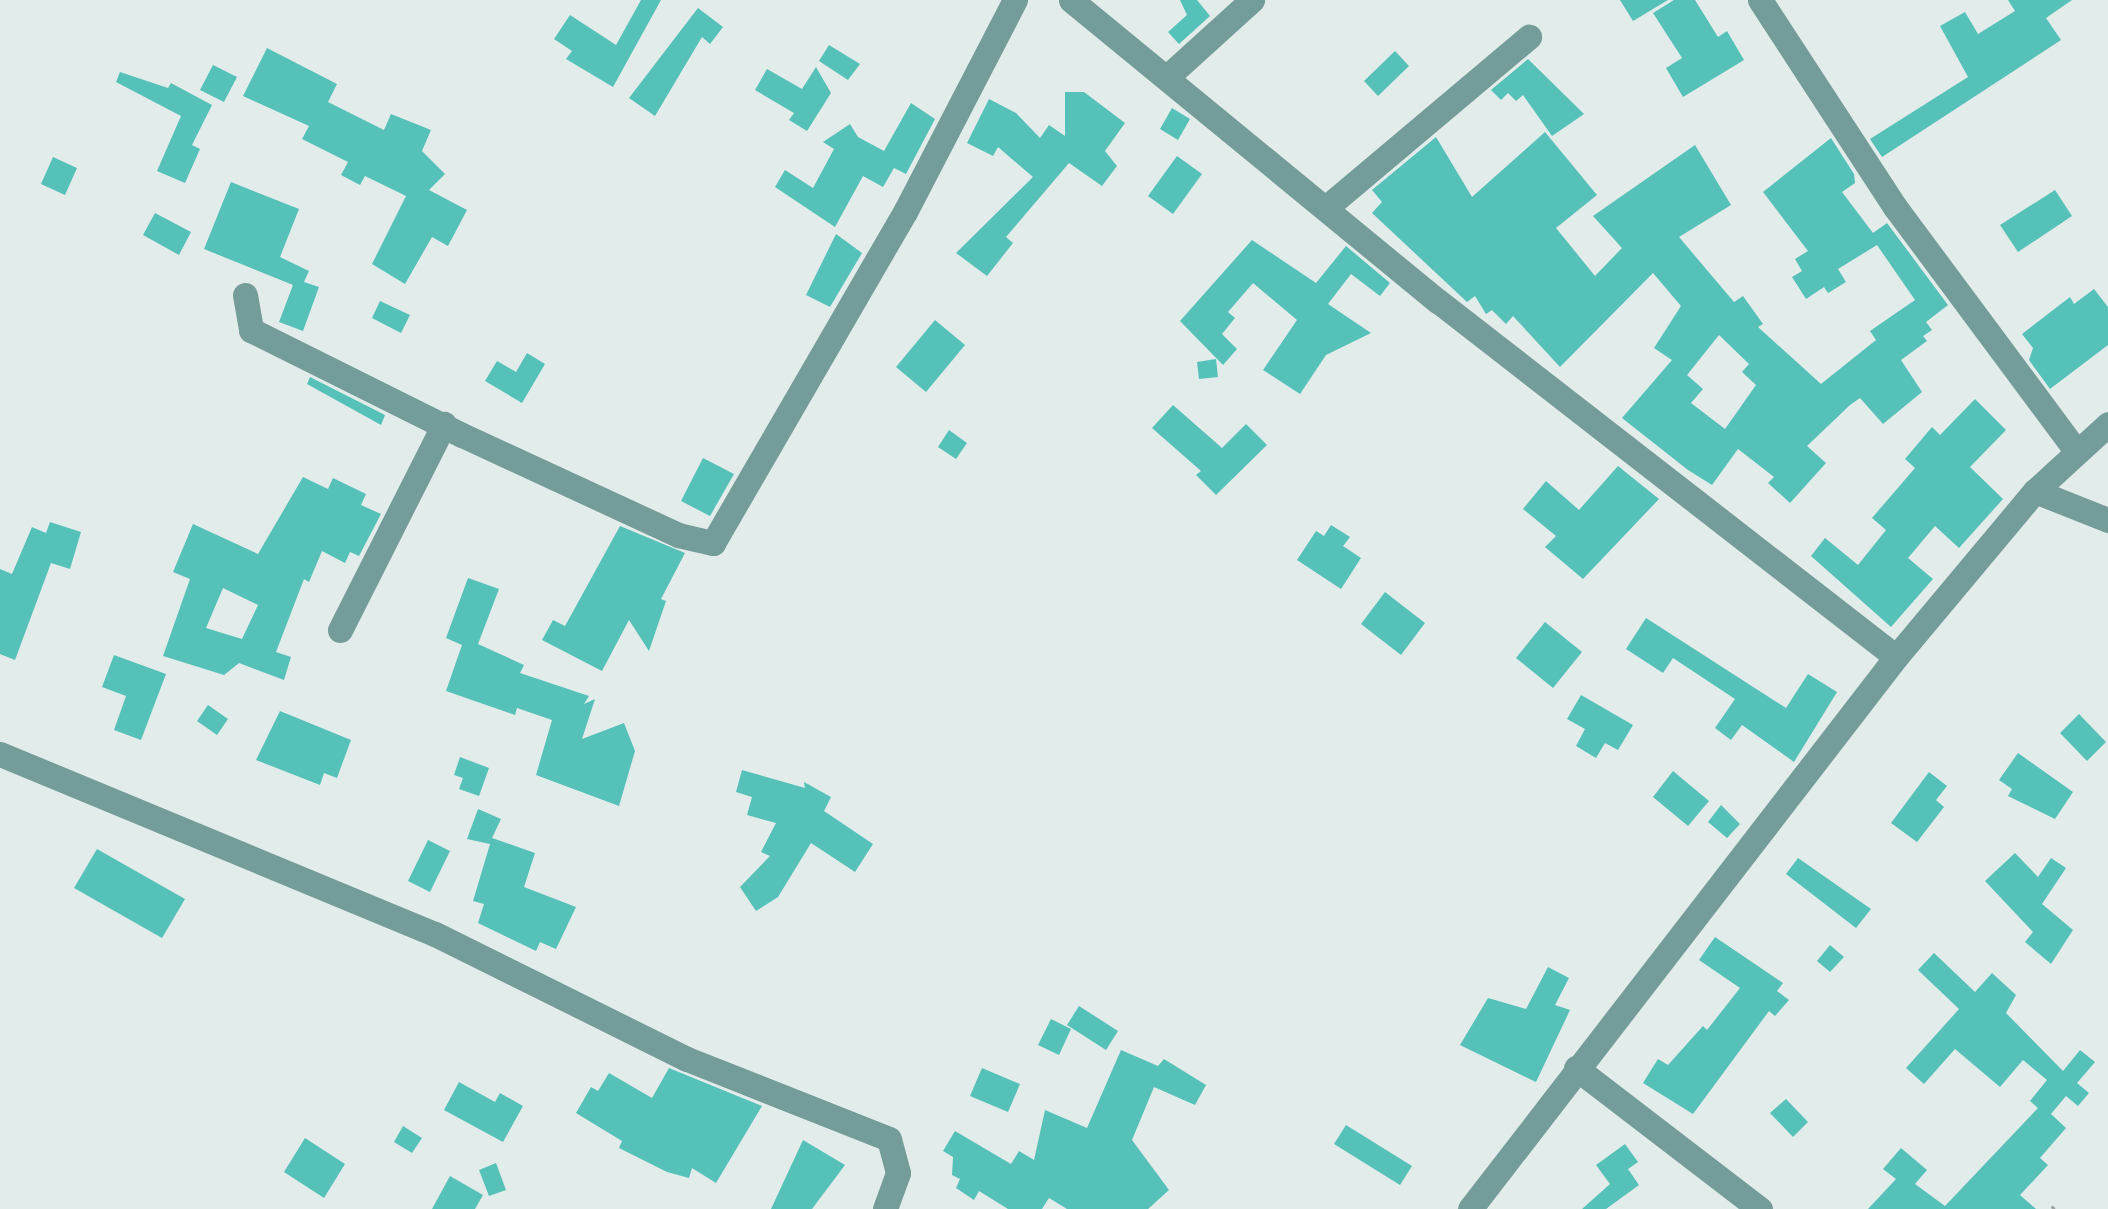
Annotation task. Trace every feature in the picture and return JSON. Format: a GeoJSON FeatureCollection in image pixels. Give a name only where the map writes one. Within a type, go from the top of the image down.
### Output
{"type":"FeatureCollection","features":[{"type":"Feature","properties":{"kind":"street"},"geometry":{"type":"LineString","coordinates":[[245,294],[252,330],[678,534],[714,542],[905,212],[1015,0]]}},
{"type":"Feature","properties":{"kind":"street"},"geometry":{"type":"LineString","coordinates":[[1072,0],[1328,206],[1438,301],[1896,657]]}},
{"type":"Feature","properties":{"kind":"street"},"geometry":{"type":"LineString","coordinates":[[1167,77],[1252,0]]}},
{"type":"Feature","properties":{"kind":"street"},"geometry":{"type":"LineString","coordinates":[[1760,0],[1895,207],[2077,452]]}},
{"type":"Feature","properties":{"kind":"street"},"geometry":{"type":"LineString","coordinates":[[1328,206],[1528,37]]}},
{"type":"Feature","properties":{"kind":"street"},"geometry":{"type":"LineString","coordinates":[[340,630],[444,424]]}},
{"type":"Feature","properties":{"kind":"street"},"geometry":{"type":"LineString","coordinates":[[1470,1209],[1896,657],[2035,491],[2108,424]]}},
{"type":"Feature","properties":{"kind":"street"},"geometry":{"type":"LineString","coordinates":[[2035,491],[2108,520]]}},
{"type":"Feature","properties":{"kind":"street"},"geometry":{"type":"LineString","coordinates":[[0,754],[435,934],[686,1059],[889,1139],[898,1173],[885,1209]]}},
{"type":"Feature","properties":{"kind":"street"},"geometry":{"type":"LineString","coordinates":[[1576,1068],[1760,1209]]}},
{"type":"Feature","properties":{"kind":"building"},"geometry":{"type":"Polygon","coordinates":[[[641,0],[661,0],[613,87],[566,59],[572,51],[554,39],[570,15],[616,45],[641,0]]]}},
{"type":"Feature","properties":{"kind":"building"},"geometry":{"type":"Polygon","coordinates":[[[1180,0],[1197,0],[1210,16],[1179,44],[1168,32],[1187,15],[1180,0]]]}},
{"type":"Feature","properties":{"kind":"building"},"geometry":{"type":"Polygon","coordinates":[[[1620,0],[1668,0],[1633,21],[1620,0]]]}},
{"type":"Feature","properties":{"kind":"building"},"geometry":{"type":"Polygon","coordinates":[[[1674,0],[1695,0],[1718,37],[1727,31],[1744,60],[1683,97],[1666,68],[1682,58],[1653,13],[1674,0]]]}},
{"type":"Feature","properties":{"kind":"building"},"geometry":{"type":"Polygon","coordinates":[[[2008,0],[2072,0],[2046,18],[2061,40],[1882,157],[1870,139],[1968,77],[1940,26],[1965,12],[1978,34],[2015,11],[2008,0]]]}},
{"type":"Feature","properties":{"kind":"building"},"geometry":{"type":"Polygon","coordinates":[[[698,8],[723,27],[710,44],[702,37],[655,116],[629,98],[698,8]]]}},
{"type":"Feature","properties":{"kind":"building"},"geometry":{"type":"Polygon","coordinates":[[[829,45],[860,64],[848,80],[819,61],[829,45]]]}},
{"type":"Feature","properties":{"kind":"building"},"geometry":{"type":"Polygon","coordinates":[[[267,48],[337,84],[328,102],[384,130],[391,114],[431,130],[422,151],[445,174],[429,190],[467,210],[448,246],[432,237],[405,284],[372,264],[406,196],[365,176],[360,185],[341,175],[348,162],[302,139],[309,126],[243,96],[267,48]]]}},
{"type":"Feature","properties":{"kind":"building"},"geometry":{"type":"Polygon","coordinates":[[[1395,51],[1409,66],[1378,96],[1364,81],[1395,51]]]}},
{"type":"Feature","properties":{"kind":"building"},"geometry":{"type":"Polygon","coordinates":[[[1528,59],[1584,114],[1552,136],[1523,95],[1516,101],[1508,93],[1501,100],[1491,90],[1528,59]]]}},
{"type":"Feature","properties":{"kind":"building"},"geometry":{"type":"Polygon","coordinates":[[[213,65],[237,77],[224,102],[200,90],[213,65]]]}},
{"type":"Feature","properties":{"kind":"building"},"geometry":{"type":"Polygon","coordinates":[[[816,67],[831,93],[807,131],[789,120],[794,113],[755,90],[767,69],[802,89],[816,67]]]}},
{"type":"Feature","properties":{"kind":"building"},"geometry":{"type":"Polygon","coordinates":[[[120,72],[168,88],[171,83],[212,105],[192,145],[200,149],[185,183],[157,171],[181,116],[116,82],[120,72]]]}},
{"type":"Feature","properties":{"kind":"building"},"geometry":{"type":"Polygon","coordinates":[[[1065,92],[1084,92],[1125,123],[1105,151],[1117,166],[1102,186],[1069,163],[1006,237],[1013,243],[987,276],[956,253],[1033,177],[998,147],[993,156],[967,143],[989,99],[1016,113],[1040,138],[1049,125],[1065,136],[1065,92]]]}},
{"type":"Feature","properties":{"kind":"building"},"geometry":{"type":"Polygon","coordinates":[[[911,103],[935,119],[906,174],[894,168],[883,187],[863,176],[835,227],[775,187],[785,170],[813,188],[834,149],[823,142],[850,124],[858,137],[884,151],[911,103]]]}},
{"type":"Feature","properties":{"kind":"building"},"geometry":{"type":"Polygon","coordinates":[[[1172,108],[1190,119],[1178,140],[1160,129],[1172,108]]]}},
{"type":"Feature","properties":{"kind":"building"},"geometry":{"type":"Polygon","coordinates":[[[1545,132],[1597,195],[1556,228],[1595,276],[1622,248],[1593,216],[1695,145],[1731,205],[1679,237],[1734,302],[1743,296],[1763,324],[1758,327],[1821,384],[1876,340],[1870,331],[1915,300],[1877,245],[1838,269],[1846,282],[1828,293],[1824,287],[1806,299],[1792,277],[1802,271],[1795,259],[1808,251],[1763,192],[1831,138],[1854,174],[1855,183],[1842,192],[1873,233],[1887,223],[1948,305],[1926,322],[1932,330],[1923,336],[1927,341],[1901,360],[1922,392],[1883,424],[1860,398],[1850,405],[1807,446],[1826,463],[1790,503],[1768,483],[1774,477],[1738,449],[1712,485],[1622,418],[1672,360],[1654,348],[1681,306],[1653,273],[1560,367],[1513,316],[1506,324],[1492,310],[1486,314],[1475,296],[1467,302],[1372,213],[1382,202],[1372,190],[1436,137],[1472,197],[1545,132]],[[1719,335],[1687,375],[1703,389],[1691,403],[1725,429],[1756,385],[1742,372],[1749,364],[1719,335]]]}},
{"type":"Feature","properties":{"kind":"building"},"geometry":{"type":"Polygon","coordinates":[[[1177,156],[1202,174],[1173,214],[1148,196],[1177,156]]]}},
{"type":"Feature","properties":{"kind":"building"},"geometry":{"type":"Polygon","coordinates":[[[53,157],[77,168],[65,195],[41,184],[53,157]]]}},
{"type":"Feature","properties":{"kind":"building"},"geometry":{"type":"Polygon","coordinates":[[[231,182],[299,209],[280,257],[309,271],[304,282],[319,287],[303,331],[279,322],[293,285],[204,249],[231,182]]]}},
{"type":"Feature","properties":{"kind":"building"},"geometry":{"type":"Polygon","coordinates":[[[2055,190],[2072,216],[2018,252],[2000,225],[2055,190]]]}},
{"type":"Feature","properties":{"kind":"building"},"geometry":{"type":"Polygon","coordinates":[[[155,213],[191,232],[179,255],[143,235],[155,213]]]}},
{"type":"Feature","properties":{"kind":"building"},"geometry":{"type":"Polygon","coordinates":[[[836,234],[862,253],[830,307],[806,295],[836,234]]]}},
{"type":"Feature","properties":{"kind":"building"},"geometry":{"type":"Polygon","coordinates":[[[1252,240],[1316,283],[1346,246],[1390,283],[1380,296],[1351,274],[1328,304],[1371,333],[1326,355],[1300,394],[1263,370],[1297,320],[1253,283],[1228,312],[1235,318],[1222,334],[1237,349],[1223,365],[1180,321],[1252,240]]]}},
{"type":"Feature","properties":{"kind":"building"},"geometry":{"type":"Polygon","coordinates":[[[2094,289],[2108,307],[2108,345],[2050,389],[2029,360],[2033,348],[2022,334],[2070,297],[2074,304],[2094,289]]]}},
{"type":"Feature","properties":{"kind":"building"},"geometry":{"type":"Polygon","coordinates":[[[380,301],[410,315],[401,333],[372,318],[380,301]]]}},
{"type":"Feature","properties":{"kind":"building"},"geometry":{"type":"Polygon","coordinates":[[[935,320],[965,345],[926,392],[896,367],[935,320]]]}},
{"type":"Feature","properties":{"kind":"building"},"geometry":{"type":"Polygon","coordinates":[[[527,353],[545,364],[522,403],[485,381],[497,361],[516,372],[527,353]]]}},
{"type":"Feature","properties":{"kind":"building"},"geometry":{"type":"Polygon","coordinates":[[[1216,359],[1218,377],[1199,379],[1197,362],[1216,359]]]}},
{"type":"Feature","properties":{"kind":"building"},"geometry":{"type":"Polygon","coordinates":[[[310,377],[385,415],[381,425],[307,384],[310,377]]]}},
{"type":"Feature","properties":{"kind":"building"},"geometry":{"type":"Polygon","coordinates":[[[1975,399],[2006,430],[1970,467],[2003,499],[1959,548],[1935,526],[1908,558],[1933,579],[1891,627],[1811,556],[1825,538],[1858,565],[1886,530],[1872,518],[1915,468],[1905,459],[1932,427],[1940,435],[1975,399]]]}},
{"type":"Feature","properties":{"kind":"building"},"geometry":{"type":"Polygon","coordinates":[[[1173,405],[1222,448],[1246,424],[1267,445],[1216,495],[1196,475],[1201,471],[1152,428],[1173,405]]]}},
{"type":"Feature","properties":{"kind":"building"},"geometry":{"type":"Polygon","coordinates":[[[949,430],[967,443],[956,459],[938,447],[949,430]]]}},
{"type":"Feature","properties":{"kind":"building"},"geometry":{"type":"Polygon","coordinates":[[[703,458],[734,474],[710,516],[681,501],[703,458]]]}},
{"type":"Feature","properties":{"kind":"building"},"geometry":{"type":"Polygon","coordinates":[[[1618,466],[1659,499],[1583,579],[1545,547],[1556,536],[1523,509],[1546,481],[1579,510],[1618,466]]]}},
{"type":"Feature","properties":{"kind":"building"},"geometry":{"type":"Polygon","coordinates":[[[303,477],[328,489],[333,478],[366,494],[361,505],[381,514],[359,556],[350,552],[345,563],[322,551],[309,582],[304,579],[276,652],[291,657],[284,680],[239,663],[224,675],[163,656],[190,579],[173,572],[193,524],[258,554],[303,477]],[[223,588],[206,628],[242,639],[258,605],[223,588]]]}},
{"type":"Feature","properties":{"kind":"building"},"geometry":{"type":"Polygon","coordinates":[[[50,522],[81,532],[70,569],[51,563],[15,660],[0,654],[0,569],[12,574],[32,527],[46,533],[50,522]]]}},
{"type":"Feature","properties":{"kind":"building"},"geometry":{"type":"Polygon","coordinates":[[[1331,525],[1350,537],[1343,546],[1361,558],[1341,589],[1297,560],[1316,531],[1324,536],[1331,525]]]}},
{"type":"Feature","properties":{"kind":"building"},"geometry":{"type":"Polygon","coordinates":[[[620,526],[685,553],[661,599],[666,601],[649,651],[629,620],[602,671],[542,640],[553,620],[565,626],[620,526]]]}},
{"type":"Feature","properties":{"kind":"building"},"geometry":{"type":"Polygon","coordinates":[[[468,578],[499,589],[478,644],[524,665],[520,673],[589,696],[584,704],[595,699],[582,739],[624,723],[635,751],[619,806],[536,775],[552,720],[517,708],[515,715],[446,691],[462,645],[446,638],[468,578]]]}},
{"type":"Feature","properties":{"kind":"building"},"geometry":{"type":"Polygon","coordinates":[[[1385,592],[1425,623],[1401,655],[1361,624],[1385,592]]]}},
{"type":"Feature","properties":{"kind":"building"},"geometry":{"type":"Polygon","coordinates":[[[1646,618],[1786,708],[1808,674],[1837,692],[1794,762],[1742,725],[1731,740],[1715,728],[1735,699],[1673,658],[1663,673],[1626,649],[1646,618]]]}},
{"type":"Feature","properties":{"kind":"building"},"geometry":{"type":"Polygon","coordinates":[[[1545,622],[1582,652],[1553,688],[1516,658],[1545,622]]]}},
{"type":"Feature","properties":{"kind":"building"},"geometry":{"type":"Polygon","coordinates":[[[114,655],[166,674],[141,740],[114,730],[126,696],[102,687],[114,655]]]}},
{"type":"Feature","properties":{"kind":"building"},"geometry":{"type":"Polygon","coordinates":[[[1581,695],[1633,725],[1618,750],[1605,743],[1596,758],[1576,746],[1585,729],[1567,719],[1581,695]]]}},
{"type":"Feature","properties":{"kind":"building"},"geometry":{"type":"Polygon","coordinates":[[[208,705],[228,719],[217,735],[197,721],[208,705]]]}},
{"type":"Feature","properties":{"kind":"building"},"geometry":{"type":"Polygon","coordinates":[[[280,711],[351,740],[337,778],[324,773],[320,785],[256,760],[280,711]]]}},
{"type":"Feature","properties":{"kind":"building"},"geometry":{"type":"Polygon","coordinates":[[[2079,714],[2106,742],[2087,761],[2060,733],[2079,714]]]}},
{"type":"Feature","properties":{"kind":"building"},"geometry":{"type":"Polygon","coordinates":[[[2018,753],[2073,792],[2055,819],[2008,796],[2012,789],[1999,780],[2018,753]]]}},
{"type":"Feature","properties":{"kind":"building"},"geometry":{"type":"Polygon","coordinates":[[[460,757],[489,768],[479,796],[459,789],[463,778],[454,775],[460,757]]]}},
{"type":"Feature","properties":{"kind":"building"},"geometry":{"type":"Polygon","coordinates":[[[742,770],[805,788],[804,782],[831,797],[824,811],[873,844],[855,872],[811,843],[778,897],[756,911],[740,887],[770,856],[761,852],[776,823],[747,815],[752,797],[736,792],[742,770]]]}},
{"type":"Feature","properties":{"kind":"building"},"geometry":{"type":"Polygon","coordinates":[[[1673,771],[1709,801],[1688,826],[1653,797],[1673,771]]]}},
{"type":"Feature","properties":{"kind":"building"},"geometry":{"type":"Polygon","coordinates":[[[1929,772],[1947,786],[1936,800],[1944,807],[1917,842],[1891,823],[1929,772]]]}},
{"type":"Feature","properties":{"kind":"building"},"geometry":{"type":"Polygon","coordinates":[[[1721,805],[1740,824],[1727,838],[1708,822],[1721,805]]]}},
{"type":"Feature","properties":{"kind":"building"},"geometry":{"type":"Polygon","coordinates":[[[478,809],[501,819],[492,838],[535,853],[524,887],[576,907],[556,949],[540,942],[536,951],[478,923],[484,904],[473,901],[490,844],[467,839],[478,809]]]}},
{"type":"Feature","properties":{"kind":"building"},"geometry":{"type":"Polygon","coordinates":[[[428,840],[450,851],[430,892],[408,881],[428,840]]]}},
{"type":"Feature","properties":{"kind":"building"},"geometry":{"type":"Polygon","coordinates":[[[97,849],[185,899],[162,938],[74,888],[97,849]]]}},
{"type":"Feature","properties":{"kind":"building"},"geometry":{"type":"Polygon","coordinates":[[[2015,853],[2038,877],[2051,858],[2066,868],[2042,904],[2073,930],[2051,964],[2025,942],[2033,932],[1985,881],[2015,853]]]}},
{"type":"Feature","properties":{"kind":"building"},"geometry":{"type":"Polygon","coordinates":[[[1798,858],[1871,909],[1856,928],[1786,874],[1798,858]]]}},
{"type":"Feature","properties":{"kind":"building"},"geometry":{"type":"Polygon","coordinates":[[[1715,937],[1783,983],[1777,991],[1789,1000],[1775,1016],[1769,1011],[1693,1114],[1643,1083],[1658,1059],[1668,1065],[1703,1026],[1707,1030],[1740,988],[1699,960],[1715,937]]]}},
{"type":"Feature","properties":{"kind":"building"},"geometry":{"type":"Polygon","coordinates":[[[1830,945],[1844,957],[1830,972],[1817,961],[1830,945]]]}},
{"type":"Feature","properties":{"kind":"building"},"geometry":{"type":"Polygon","coordinates":[[[1934,953],[1975,992],[1992,973],[2016,995],[2006,1013],[2063,1071],[2080,1050],[2095,1062],[2077,1083],[2089,1093],[2078,1106],[2066,1096],[2051,1114],[2066,1128],[2040,1158],[2048,1165],[2020,1195],[2036,1209],[1868,1209],[1896,1179],[1883,1169],[1901,1148],[1927,1170],[1915,1184],[1945,1206],[2038,1108],[2030,1101],[2047,1080],[2023,1060],[2000,1087],[1955,1049],[1924,1084],[1906,1068],[1959,1009],[1918,970],[1934,953]]]}},
{"type":"Feature","properties":{"kind":"building"},"geometry":{"type":"Polygon","coordinates":[[[1548,967],[1569,978],[1555,1005],[1570,1010],[1536,1082],[1460,1045],[1488,998],[1526,1009],[1548,967]]]}},
{"type":"Feature","properties":{"kind":"building"},"geometry":{"type":"Polygon","coordinates":[[[1079,1006],[1118,1031],[1106,1050],[1067,1025],[1079,1006]]]}},
{"type":"Feature","properties":{"kind":"building"},"geometry":{"type":"Polygon","coordinates":[[[1051,1019],[1071,1029],[1059,1055],[1038,1045],[1051,1019]]]}},
{"type":"Feature","properties":{"kind":"building"},"geometry":{"type":"Polygon","coordinates":[[[1121,1050],[1158,1066],[1164,1059],[1206,1085],[1195,1105],[1154,1087],[1132,1140],[1169,1190],[1148,1209],[1067,1209],[1049,1198],[1042,1209],[1008,1209],[979,1191],[974,1200],[956,1188],[960,1179],[952,1175],[953,1157],[943,1151],[955,1131],[1011,1164],[1019,1151],[1034,1160],[1045,1110],[1087,1128],[1121,1050]]]}},
{"type":"Feature","properties":{"kind":"building"},"geometry":{"type":"Polygon","coordinates":[[[669,1068],[762,1106],[716,1183],[692,1168],[689,1178],[667,1172],[619,1148],[622,1141],[576,1113],[591,1087],[598,1091],[609,1073],[652,1098],[669,1068]]]}},
{"type":"Feature","properties":{"kind":"building"},"geometry":{"type":"Polygon","coordinates":[[[982,1068],[1020,1084],[1008,1112],[970,1096],[982,1068]]]}},
{"type":"Feature","properties":{"kind":"building"},"geometry":{"type":"Polygon","coordinates":[[[459,1082],[495,1102],[500,1093],[523,1106],[503,1142],[444,1110],[459,1082]]]}},
{"type":"Feature","properties":{"kind":"building"},"geometry":{"type":"Polygon","coordinates":[[[1786,1099],[1808,1122],[1793,1137],[1770,1113],[1786,1099]]]}},
{"type":"Feature","properties":{"kind":"building"},"geometry":{"type":"Polygon","coordinates":[[[1346,1125],[1412,1166],[1400,1185],[1334,1144],[1346,1125]]]}},
{"type":"Feature","properties":{"kind":"building"},"geometry":{"type":"Polygon","coordinates":[[[403,1126],[422,1138],[412,1153],[394,1142],[403,1126]]]}},
{"type":"Feature","properties":{"kind":"building"},"geometry":{"type":"Polygon","coordinates":[[[305,1138],[345,1164],[324,1198],[284,1172],[305,1138]]]}},
{"type":"Feature","properties":{"kind":"building"},"geometry":{"type":"Polygon","coordinates":[[[803,1140],[845,1165],[812,1209],[771,1209],[803,1140]]]}},
{"type":"Feature","properties":{"kind":"building"},"geometry":{"type":"Polygon","coordinates":[[[1625,1144],[1638,1162],[1628,1169],[1639,1185],[1606,1209],[1582,1209],[1610,1184],[1596,1165],[1625,1144]]]}},
{"type":"Feature","properties":{"kind":"building"},"geometry":{"type":"Polygon","coordinates":[[[496,1163],[506,1190],[489,1196],[479,1170],[496,1163]]]}},
{"type":"Feature","properties":{"kind":"building"},"geometry":{"type":"Polygon","coordinates":[[[450,1176],[483,1195],[475,1209],[432,1209],[450,1176]]]}}]}
